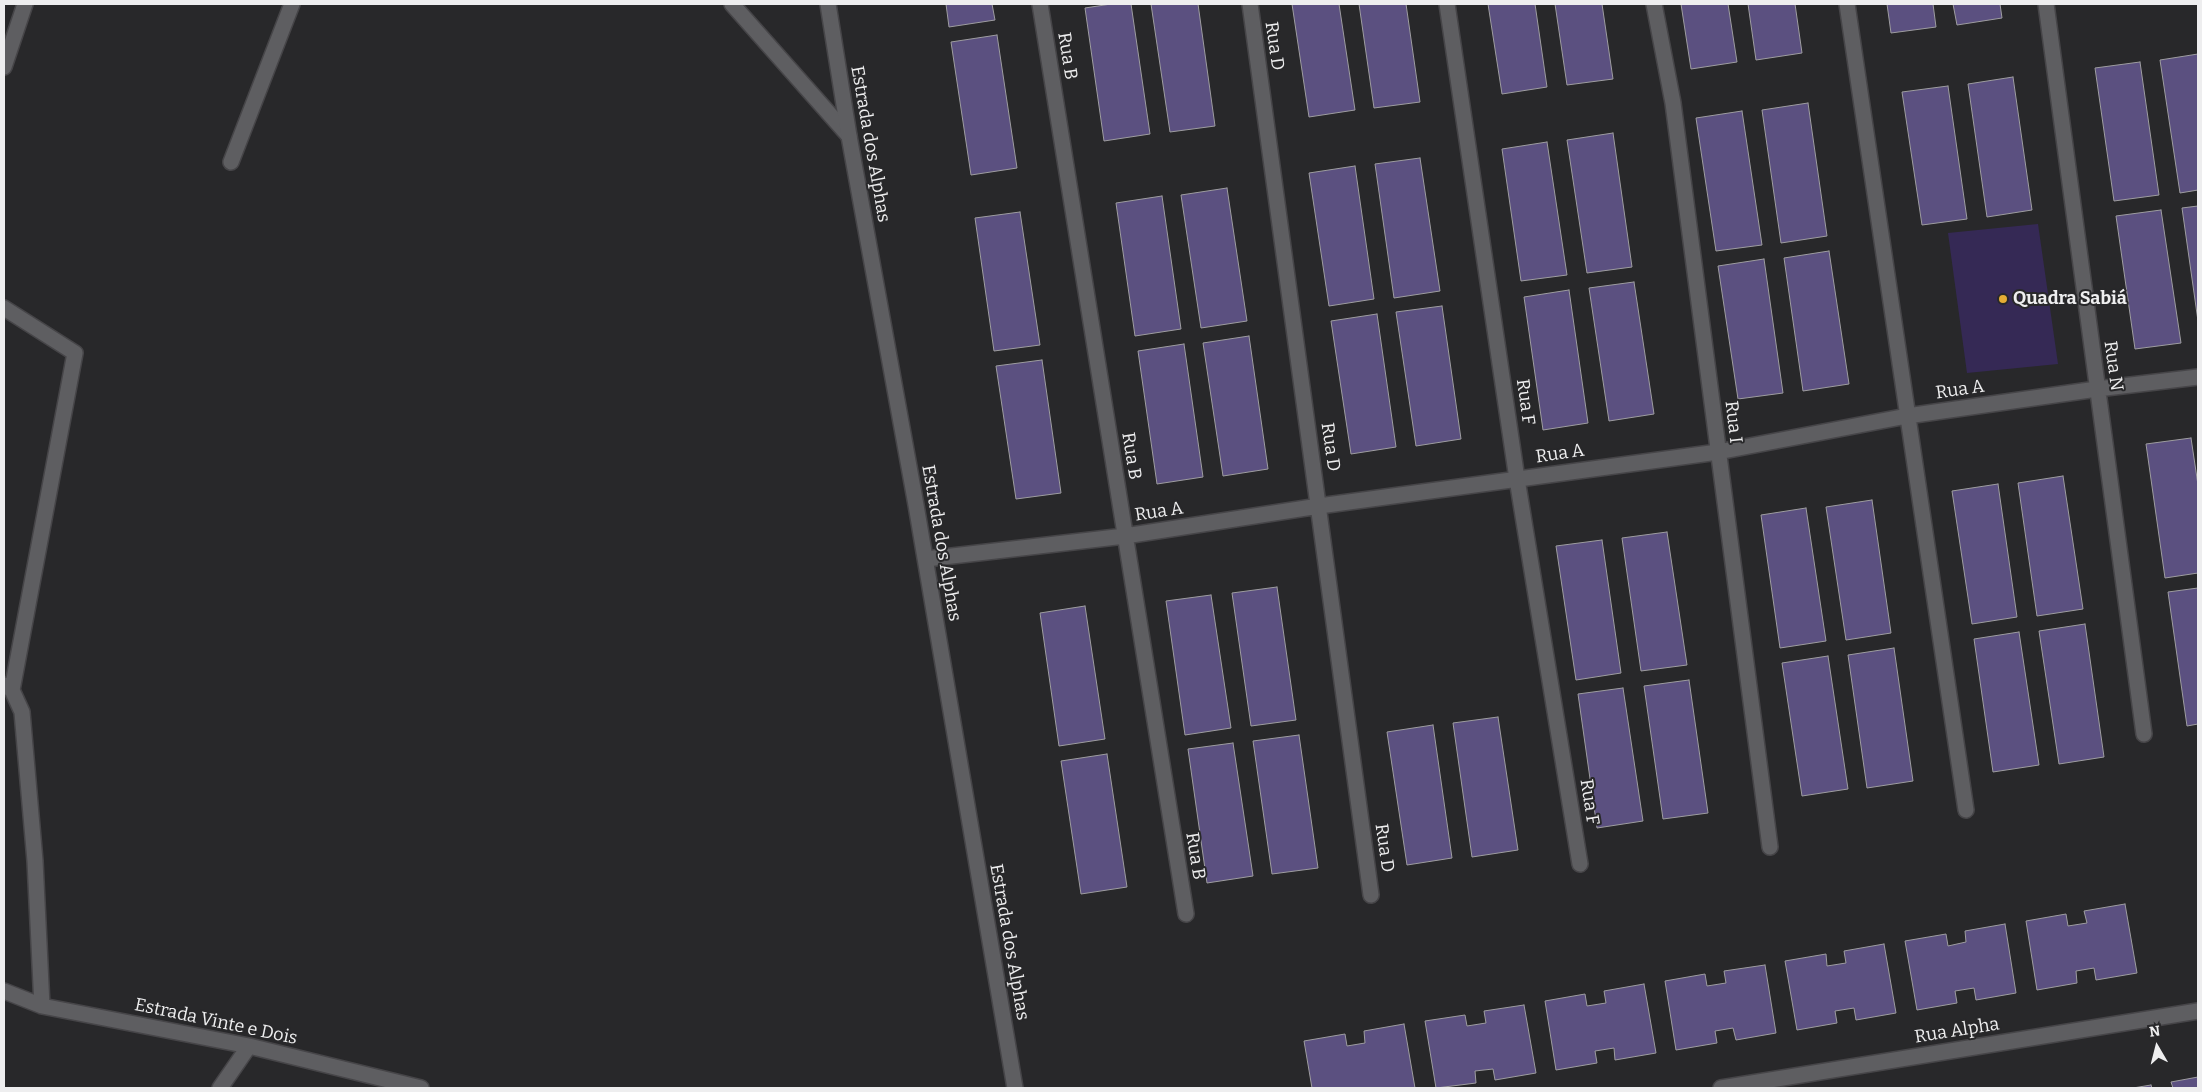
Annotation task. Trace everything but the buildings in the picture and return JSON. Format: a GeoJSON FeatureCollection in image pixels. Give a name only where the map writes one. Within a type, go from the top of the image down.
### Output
{"type":"FeatureCollection","features":[{"type":"Feature","properties":{"kind":"street"},"geometry":{"type":"LineString","coordinates":[[4,67],[25,4]]}},
{"type":"Feature","properties":{"kind":"street"},"geometry":{"type":"LineString","coordinates":[[231,162],[292,4]]}},
{"type":"Feature","properties":{"kind":"street"},"geometry":{"type":"LineString","coordinates":[[732,4],[849,136]]}},
{"type":"Feature","properties":{"kind":"street","name":"Estrada dos Alphas"},"geometry":{"type":"LineString","coordinates":[[828,4],[849,136],[926,560],[1015,1088]]}},
{"type":"Feature","properties":{"kind":"street","name":"Rua B"},"geometry":{"type":"LineString","coordinates":[[1040,4],[1186,914]]}},
{"type":"Feature","properties":{"kind":"street","name":"Rua D"},"geometry":{"type":"LineString","coordinates":[[1250,4],[1320,506],[1371,896]]}},
{"type":"Feature","properties":{"kind":"street","name":"Rua F"},"geometry":{"type":"LineString","coordinates":[[1447,4],[1518,479],[1580,864]]}},
{"type":"Feature","properties":{"kind":"street","name":"Rua I"},"geometry":{"type":"LineString","coordinates":[[1654,4],[1673,104],[1770,847]]}},
{"type":"Feature","properties":{"kind":"street"},"geometry":{"type":"LineString","coordinates":[[1847,4],[1966,810]]}},
{"type":"Feature","properties":{"kind":"street","name":"Rua N"},"geometry":{"type":"LineString","coordinates":[[2046,4],[2144,734]]}},
{"type":"Feature","properties":{"kind":"street"},"geometry":{"type":"LineString","coordinates":[[4,308],[75,353],[8,687],[22,712],[35,861],[42,1006]]}},
{"type":"Feature","properties":{"kind":"street","name":"Rua A"},"geometry":{"type":"LineString","coordinates":[[926,560],[1125,536],[1320,506],[1718,452],[1907,416],[2097,388],[2198,377]]}},
{"type":"Feature","properties":{"kind":"street","name":"Estrada Vinte e Dois"},"geometry":{"type":"LineString","coordinates":[[4,991],[42,1006],[248,1046],[421,1088]]}},
{"type":"Feature","properties":{"kind":"street","name":"Rua Alpha"},"geometry":{"type":"LineString","coordinates":[[1722,1088],[2198,1011]]}},
{"type":"Feature","properties":{"kind":"street"},"geometry":{"type":"LineString","coordinates":[[220,1088],[248,1046]]}},
{"type":"Feature","properties":{"kind":"shaded area","name":"Quadra Sabiá"},"geometry":{"type":"Polygon","coordinates":[[[2038,224],[2058,364],[1967,373],[1948,233],[2038,224]]]}},
{"type":"Feature","properties":{"kind":"place","name":"Quadra Sabiá"},"geometry":{"type":"Point","coordinates":[2003,299]}}]}
